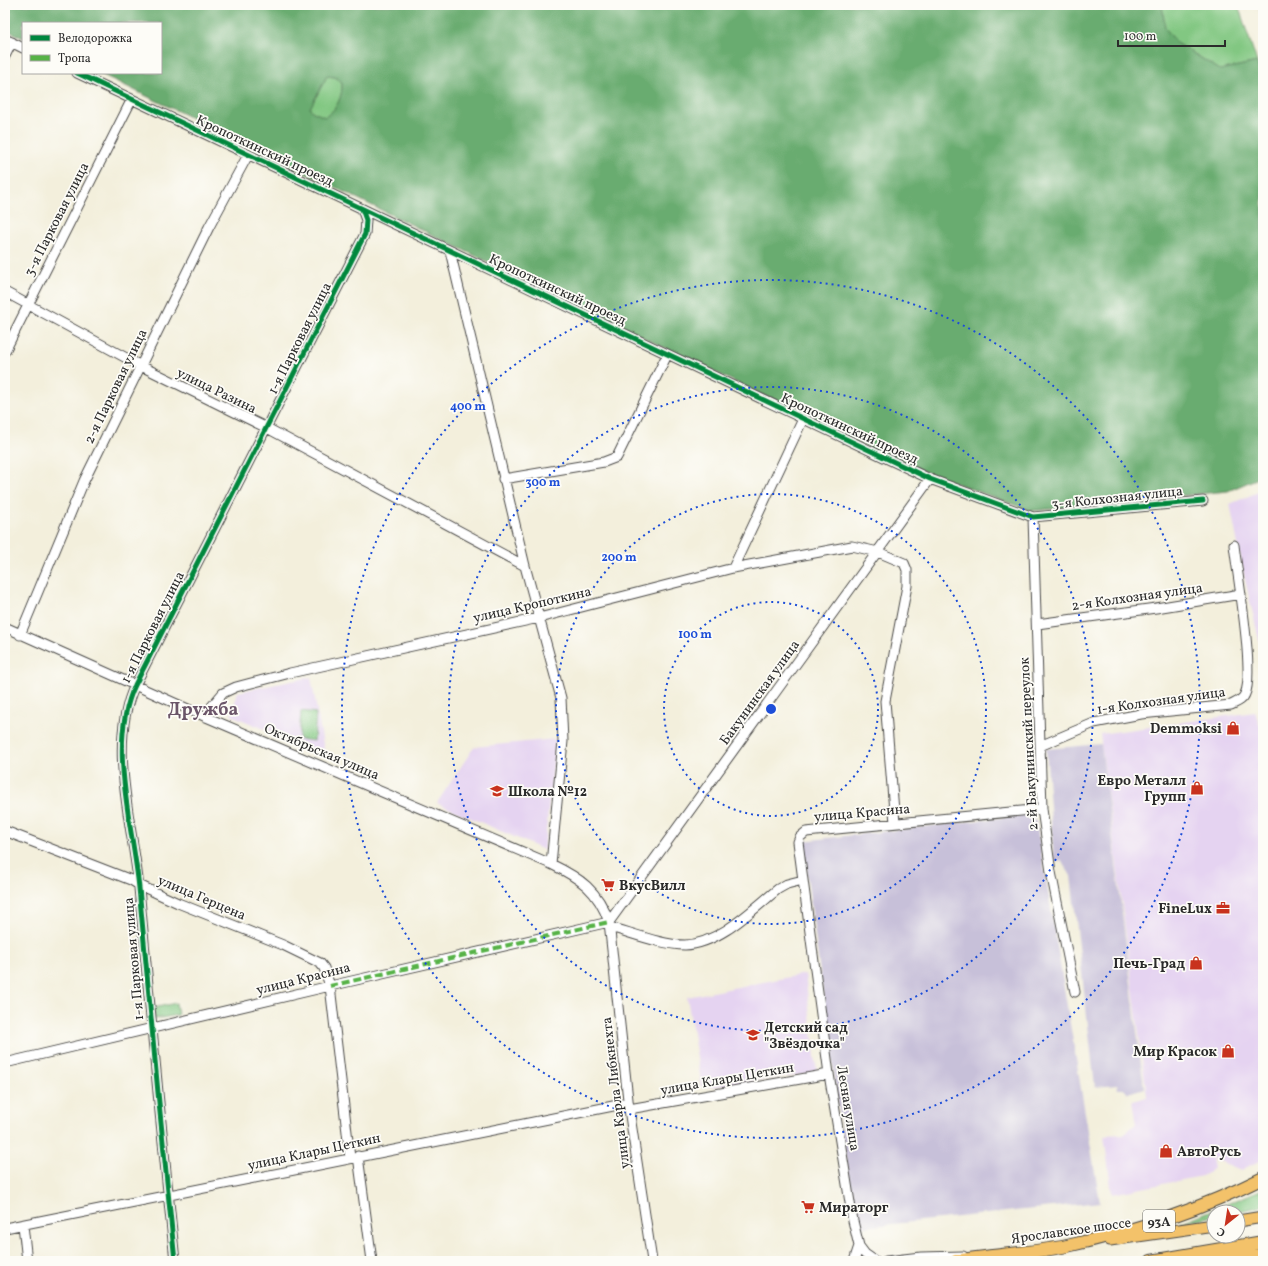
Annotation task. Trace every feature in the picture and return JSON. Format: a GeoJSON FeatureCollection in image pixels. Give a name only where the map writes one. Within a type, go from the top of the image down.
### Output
{"type":"FeatureCollection","features":[{"type":"Feature","properties":{"kind":"highway","name":"93A"},"geometry":{"type":"LineString","coordinates":[[1066,1246],[1141,1227],[1186,1212],[1263,1180]]}},
{"type":"Feature","properties":{"kind":"highway"},"geometry":{"type":"LineString","coordinates":[[1151,1261],[1263,1242]]}},
{"type":"Feature","properties":{"kind":"highway","name":"Ярославское шоссе"},"geometry":{"type":"LineString","coordinates":[[956,1261],[1066,1246]]}},
{"type":"Feature","properties":{"kind":"highway"},"geometry":{"type":"LineString","coordinates":[[1196,1261],[1263,1255]]}},
{"type":"Feature","properties":{"kind":"main road"},"geometry":{"type":"LineString","coordinates":[[1246,1220],[1263,1217]]}},
{"type":"Feature","properties":{"kind":"main road","name":"Ярославское шоссе"},"geometry":{"type":"LineString","coordinates":[[1066,1246],[1206,1226]]}},
{"type":"Feature","properties":{"kind":"street"},"geometry":{"type":"LineString","coordinates":[[5,56],[9,41],[22,48]]}},
{"type":"Feature","properties":{"kind":"street","name":"Кропоткинский проезд"},"geometry":{"type":"LineString","coordinates":[[79,74],[930,479],[1033,517]]}},
{"type":"Feature","properties":{"kind":"street","name":"3-я Парковая улица"},"geometry":{"type":"LineString","coordinates":[[5,351],[132,99]]}},
{"type":"Feature","properties":{"kind":"street","name":"2-я Парковая улица"},"geometry":{"type":"LineString","coordinates":[[20,635],[84,481],[208,227],[248,155]]}},
{"type":"Feature","properties":{"kind":"street","name":"1-я Парковая улица"},"geometry":{"type":"LineString","coordinates":[[175,1261],[150,1030],[138,885],[122,760],[122,740],[126,711],[135,685],[365,234],[366,220],[362,209]]}},
{"type":"Feature","properties":{"kind":"street"},"geometry":{"type":"LineString","coordinates":[[450,251],[503,478],[561,698],[563,741],[551,864]]}},
{"type":"Feature","properties":{"kind":"street","name":"улица Разина"},"geometry":{"type":"LineString","coordinates":[[5,292],[141,366],[267,428],[525,566]]}},
{"type":"Feature","properties":{"kind":"street"},"geometry":{"type":"LineString","coordinates":[[503,478],[604,462],[617,457],[667,354]]}},
{"type":"Feature","properties":{"kind":"street"},"geometry":{"type":"LineString","coordinates":[[733,568],[803,419]]}},
{"type":"Feature","properties":{"kind":"street","name":"Бакунинская улица"},"geometry":{"type":"LineString","coordinates":[[609,924],[930,479]]}},
{"type":"Feature","properties":{"kind":"street","name":"3-я Колхозная улица"},"geometry":{"type":"LineString","coordinates":[[1033,517],[1203,501]]}},
{"type":"Feature","properties":{"kind":"street","name":"2-й Бакунинский переулок"},"geometry":{"type":"LineString","coordinates":[[1033,517],[1042,809],[1051,872],[1074,992]]}},
{"type":"Feature","properties":{"kind":"street"},"geometry":{"type":"LineString","coordinates":[[1234,545],[1241,594]]}},
{"type":"Feature","properties":{"kind":"street","name":"улица Кропоткина"},"geometry":{"type":"LineString","coordinates":[[206,717],[212,706],[224,693],[236,687],[290,673],[539,618],[733,568],[852,546],[878,552],[904,563],[907,570],[903,606],[884,701],[895,824]]}},
{"type":"Feature","properties":{"kind":"street","name":"2-я Колхозная улица"},"geometry":{"type":"LineString","coordinates":[[1037,624],[1156,608],[1241,594]]}},
{"type":"Feature","properties":{"kind":"street","name":"1-я Колхозная улица"},"geometry":{"type":"LineString","coordinates":[[1040,746],[1094,723],[1141,714],[1231,705],[1242,700],[1246,694],[1248,686],[1248,664],[1241,594]]}},
{"type":"Feature","properties":{"kind":"street","name":"Октябрьская улица"},"geometry":{"type":"LineString","coordinates":[[5,627],[206,717],[425,809],[568,872],[591,889],[604,908],[609,924]]}},
{"type":"Feature","properties":{"kind":"street","name":"улица Красина"},"geometry":{"type":"LineString","coordinates":[[5,1063],[150,1030],[330,986],[609,924],[673,943],[685,945],[703,942],[718,935],[787,884],[803,880],[798,842],[802,834],[812,830],[895,824],[1042,809]]}},
{"type":"Feature","properties":{"kind":"street","name":"улица Герцена"},"geometry":{"type":"LineString","coordinates":[[5,831],[131,880],[138,885],[314,959],[324,968],[330,986],[354,1157],[372,1261]]}},
{"type":"Feature","properties":{"kind":"street","name":"Лесная улица"},"geometry":{"type":"LineString","coordinates":[[803,880],[829,1074],[853,1221],[860,1246]]}},
{"type":"Feature","properties":{"kind":"street","name":"улица Карла Либкнехта"},"geometry":{"type":"LineString","coordinates":[[609,924],[628,1106],[652,1261]]}},
{"type":"Feature","properties":{"kind":"street","name":"улица Клары Цеткин"},"geometry":{"type":"LineString","coordinates":[[5,1228],[168,1197],[354,1157],[628,1106],[829,1074]]}},
{"type":"Feature","properties":{"kind":"street"},"geometry":{"type":"LineString","coordinates":[[23,1225],[27,1261]]}},
{"type":"Feature","properties":{"kind":"street"},"geometry":{"type":"LineString","coordinates":[[854,1261],[860,1246]]}},
{"type":"Feature","properties":{"kind":"street"},"geometry":{"type":"LineString","coordinates":[[860,1246],[865,1254],[875,1261]]}},
{"type":"Feature","properties":{"kind":"street"},"geometry":{"type":"LineString","coordinates":[[886,1261],[921,1257],[987,1256]]}},
{"type":"Feature","properties":{"kind":"shaded area"},"geometry":{"type":"Polygon","coordinates":[[[1263,490],[1263,657],[1244,575],[1230,504],[1263,490]]]}},
{"type":"Feature","properties":{"kind":"shaded area"},"geometry":{"type":"Polygon","coordinates":[[[311,677],[325,755],[231,715],[238,692],[311,677]]]}},
{"type":"Feature","properties":{"kind":"shaded area"},"geometry":{"type":"Polygon","coordinates":[[[1255,712],[1263,733],[1263,1159],[1241,1170],[1212,1158],[1214,1168],[1202,1176],[1112,1194],[1104,1135],[1124,1134],[1136,1124],[1132,1101],[1147,1097],[1100,734],[1255,712]]]}},
{"type":"Feature","properties":{"kind":"shaded area","name":"Школа №12"},"geometry":{"type":"Polygon","coordinates":[[[556,739],[544,850],[437,803],[474,747],[556,739]]]}},
{"type":"Feature","properties":{"kind":"shaded area"},"geometry":{"type":"Polygon","coordinates":[[[1101,744],[1144,1088],[1128,1093],[1125,1089],[1118,1089],[1117,1085],[1095,1087],[1071,876],[1062,861],[1054,863],[1046,749],[1101,744]]]}},
{"type":"Feature","properties":{"kind":"shaded area"},"geometry":{"type":"Polygon","coordinates":[[[1024,815],[1036,821],[1100,1202],[855,1228],[803,841],[1024,815]]]}},
{"type":"Feature","properties":{"kind":"shaded area","name":"Детский сад \"Звёздочка\""},"geometry":{"type":"Polygon","coordinates":[[[805,974],[817,1073],[702,1088],[687,997],[805,974]]]}},
{"type":"Feature","properties":{"kind":"green space"},"geometry":{"type":"Polygon","coordinates":[[[5,5],[1162,5],[1165,28],[1177,43],[1220,70],[1257,62],[1263,81],[1263,476],[1228,491],[1031,511],[904,464],[101,74],[162,74],[162,22],[22,22],[22,38],[5,29],[5,5]],[[327,76],[310,108],[313,112],[325,117],[333,111],[340,97],[342,82],[335,77],[327,76]]]}},
{"type":"Feature","properties":{"kind":"green space"},"geometry":{"type":"Polygon","coordinates":[[[1162,5],[1238,5],[1257,62],[1220,70],[1177,43],[1165,28],[1162,5]]]}},
{"type":"Feature","properties":{"kind":"green space"},"geometry":{"type":"Polygon","coordinates":[[[327,76],[335,77],[342,82],[342,87],[336,107],[325,117],[313,112],[310,108],[327,76]]]}},
{"type":"Feature","properties":{"kind":"green space"},"geometry":{"type":"Polygon","coordinates":[[[301,711],[316,713],[314,741],[299,739],[301,711]]]}},
{"type":"Feature","properties":{"kind":"green space"},"geometry":{"type":"Polygon","coordinates":[[[176,1003],[178,1015],[155,1019],[153,1008],[176,1003]]]}},
{"type":"Feature","properties":{"kind":"green space"},"geometry":{"type":"Polygon","coordinates":[[[1263,1189],[1263,1206],[1246,1210],[1246,1204],[1227,1204],[1263,1189]]]}},
{"type":"Feature","properties":{"kind":"green space"},"geometry":{"type":"Polygon","coordinates":[[[1206,1213],[1206,1218],[1181,1223],[1206,1213]]]}},
{"type":"Feature","properties":{"kind":"waterway"},"geometry":{"type":"LineString","coordinates":[[1259,5],[1263,18]]}},
{"type":"Feature","properties":{"kind":"marked path"},"geometry":{"type":"LineString","coordinates":[[330,986],[609,922]]}},
{"type":"Feature","properties":{"kind":"cycle path"},"geometry":{"type":"LineString","coordinates":[[79,74],[930,479],[1033,517],[1203,501]]}},
{"type":"Feature","properties":{"kind":"cycle path"},"geometry":{"type":"LineString","coordinates":[[175,1261],[139,888],[124,785],[122,759],[123,733],[127,708],[135,685],[365,234],[366,220],[362,209]]}},
{"type":"Feature","properties":{"kind":"place","name":"Demmoksi"},"geometry":{"type":"Point","coordinates":[1233,728]}},
{"type":"Feature","properties":{"kind":"place","name":"Евро Металл Групп"},"geometry":{"type":"Point","coordinates":[1197,788]}},
{"type":"Feature","properties":{"kind":"place","name":"Школа №12"},"geometry":{"type":"Point","coordinates":[497,791]}},
{"type":"Feature","properties":{"kind":"place","name":"ВкусВилл"},"geometry":{"type":"Point","coordinates":[608,885]}},
{"type":"Feature","properties":{"kind":"place","name":"FineLux"},"geometry":{"type":"Point","coordinates":[1223,908]}},
{"type":"Feature","properties":{"kind":"place","name":"Печь-Град"},"geometry":{"type":"Point","coordinates":[1196,963]}},
{"type":"Feature","properties":{"kind":"place","name":"Детский сад \"Звёздочка\""},"geometry":{"type":"Point","coordinates":[753,1035]}},
{"type":"Feature","properties":{"kind":"place","name":"Мир Красок"},"geometry":{"type":"Point","coordinates":[1228,1051]}},
{"type":"Feature","properties":{"kind":"place","name":"АвтоРусь"},"geometry":{"type":"Point","coordinates":[1166,1151]}},
{"type":"Feature","properties":{"kind":"place","name":"Мираторг"},"geometry":{"type":"Point","coordinates":[808,1207]}},
{"type":"Feature","properties":{"kind":"district","name":"Дружба"},"geometry":{"type":"Point","coordinates":[203,709]}}]}
